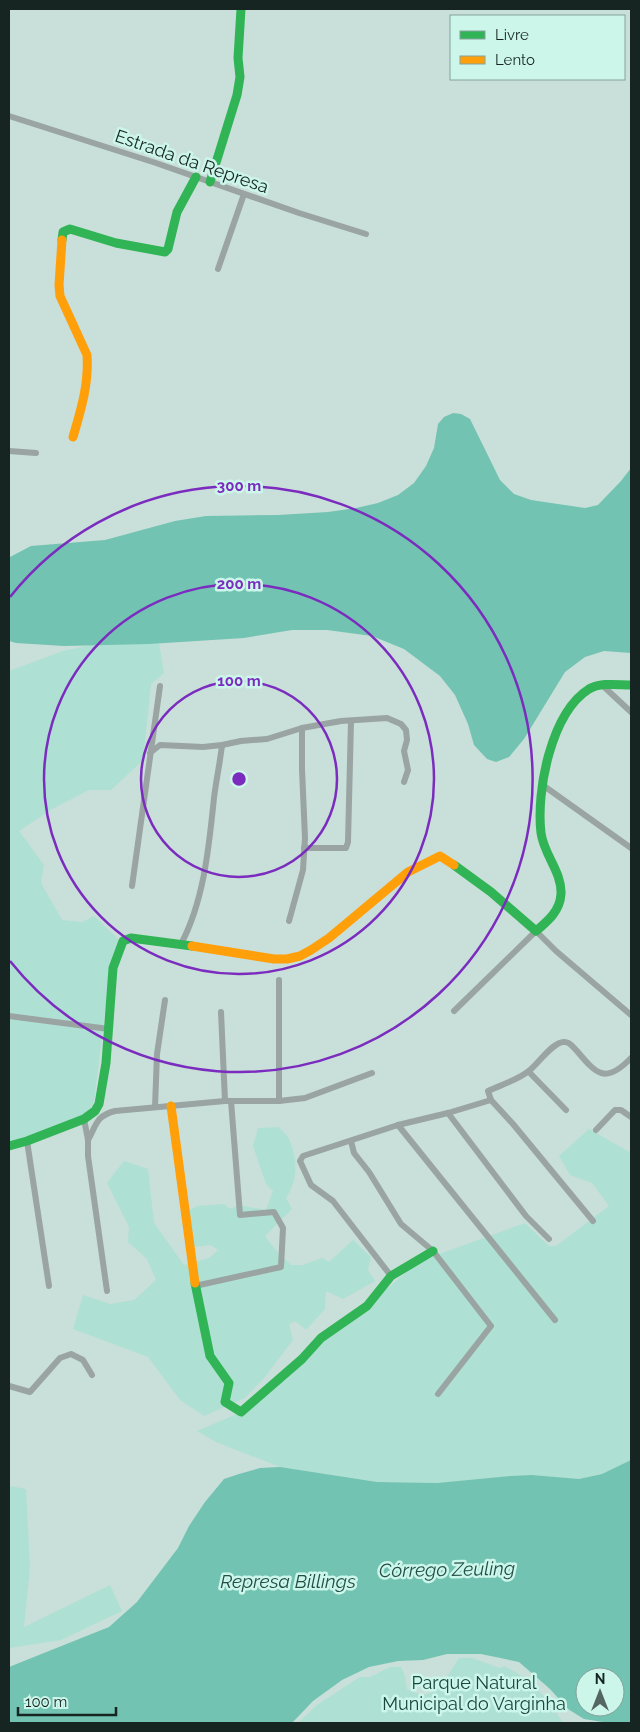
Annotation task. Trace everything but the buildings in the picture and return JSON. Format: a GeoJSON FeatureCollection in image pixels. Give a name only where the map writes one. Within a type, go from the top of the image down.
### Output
{"type":"FeatureCollection","features":[{"type":"Feature","properties":{"kind":"street"},"geometry":{"type":"LineString","coordinates":[[210,182],[237,96],[240,77],[238,58],[241,9]]}},
{"type":"Feature","properties":{"kind":"street","name":"Estrada da Represa"},"geometry":{"type":"LineString","coordinates":[[9,116],[196,176],[324,222],[366,234]]}},
{"type":"Feature","properties":{"kind":"street"},"geometry":{"type":"LineString","coordinates":[[73,437],[88,379],[88,363],[87,355],[60,296],[59,285],[63,232],[66,229],[70,229],[116,243],[165,252],[168,249],[177,212],[196,176]]}},
{"type":"Feature","properties":{"kind":"street"},"geometry":{"type":"LineString","coordinates":[[218,269],[244,194]]}},
{"type":"Feature","properties":{"kind":"street"},"geometry":{"type":"LineString","coordinates":[[9,451],[36,453]]}},
{"type":"Feature","properties":{"kind":"street"},"geometry":{"type":"LineString","coordinates":[[454,1011],[556,914],[560,904],[562,892],[541,836],[540,813],[549,753],[567,711],[575,700],[590,689],[602,685],[631,685]]}},
{"type":"Feature","properties":{"kind":"street"},"geometry":{"type":"LineString","coordinates":[[602,685],[631,712]]}},
{"type":"Feature","properties":{"kind":"street"},"geometry":{"type":"LineString","coordinates":[[132,886],[160,686]]}},
{"type":"Feature","properties":{"kind":"street"},"geometry":{"type":"LineString","coordinates":[[150,753],[160,745],[203,747],[222,745],[241,740],[267,739],[302,728],[351,720],[387,718],[401,724],[406,730],[407,740],[404,752],[408,770],[404,782]]}},
{"type":"Feature","properties":{"kind":"street"},"geometry":{"type":"LineString","coordinates":[[304,848],[346,848],[348,842],[351,720]]}},
{"type":"Feature","properties":{"kind":"street"},"geometry":{"type":"LineString","coordinates":[[289,921],[302,870],[304,848],[302,728]]}},
{"type":"Feature","properties":{"kind":"street"},"geometry":{"type":"LineString","coordinates":[[181,944],[201,887],[212,824],[214,796],[220,769],[222,745]]}},
{"type":"Feature","properties":{"kind":"street"},"geometry":{"type":"LineString","coordinates":[[544,786],[631,848]]}},
{"type":"Feature","properties":{"kind":"street"},"geometry":{"type":"LineString","coordinates":[[9,1146],[27,1142],[84,1119],[95,1111],[99,1104],[106,1063],[114,968],[120,946],[124,942],[130,938],[136,938],[274,959],[300,956],[329,938],[408,872],[440,856],[491,892],[556,951],[631,1014]]}},
{"type":"Feature","properties":{"kind":"street"},"geometry":{"type":"LineString","coordinates":[[280,980],[280,1101]]}},
{"type":"Feature","properties":{"kind":"street"},"geometry":{"type":"LineString","coordinates":[[155,1107],[157,1054],[165,1000]]}},
{"type":"Feature","properties":{"kind":"street"},"geometry":{"type":"LineString","coordinates":[[195,1286],[281,1268],[283,1228],[274,1212],[240,1215],[220,1012]]}},
{"type":"Feature","properties":{"kind":"street"},"geometry":{"type":"LineString","coordinates":[[9,1016],[109,1029]]}},
{"type":"Feature","properties":{"kind":"street"},"geometry":{"type":"LineString","coordinates":[[592,1221],[490,1100],[488,1091],[529,1072],[556,1044],[562,1041],[568,1042],[598,1073],[606,1074],[617,1071],[631,1058]]}},
{"type":"Feature","properties":{"kind":"street"},"geometry":{"type":"LineString","coordinates":[[529,1072],[546,1087],[566,1110]]}},
{"type":"Feature","properties":{"kind":"street"},"geometry":{"type":"LineString","coordinates":[[88,1140],[98,1119],[104,1114],[115,1111],[228,1100],[280,1101],[305,1098],[372,1073]]}},
{"type":"Feature","properties":{"kind":"street"},"geometry":{"type":"LineString","coordinates":[[391,1276],[333,1202],[311,1185],[300,1160],[303,1156],[398,1125],[448,1113],[490,1100]]}},
{"type":"Feature","properties":{"kind":"street"},"geometry":{"type":"LineString","coordinates":[[171,1106],[195,1286],[210,1356],[229,1384],[225,1402],[240,1412],[302,1359],[321,1338],[366,1306],[391,1276],[433,1251]]}},
{"type":"Feature","properties":{"kind":"street"},"geometry":{"type":"LineString","coordinates":[[596,1130],[615,1110],[621,1110],[631,1117]]}},
{"type":"Feature","properties":{"kind":"street"},"geometry":{"type":"LineString","coordinates":[[448,1113],[526,1216],[549,1239]]}},
{"type":"Feature","properties":{"kind":"street"},"geometry":{"type":"LineString","coordinates":[[84,1119],[107,1291]]}},
{"type":"Feature","properties":{"kind":"street"},"geometry":{"type":"LineString","coordinates":[[398,1125],[555,1320]]}},
{"type":"Feature","properties":{"kind":"street"},"geometry":{"type":"LineString","coordinates":[[351,1141],[354,1153],[369,1172],[401,1224],[433,1251],[491,1326],[438,1394]]}},
{"type":"Feature","properties":{"kind":"street"},"geometry":{"type":"LineString","coordinates":[[27,1142],[49,1286]]}},
{"type":"Feature","properties":{"kind":"street"},"geometry":{"type":"LineString","coordinates":[[9,1386],[30,1392],[60,1358],[71,1354],[84,1360],[92,1376]]}},
{"type":"Feature","properties":{"kind":"green space"},"geometry":{"type":"Polygon","coordinates":[[[159,643],[164,673],[151,684],[143,760],[111,790],[89,790],[52,809],[19,831],[44,865],[41,883],[62,920],[82,922],[94,916],[119,940],[111,962],[94,1102],[88,1113],[9,1142],[9,671],[63,651],[91,645],[159,643]]]}},
{"type":"Feature","properties":{"kind":"green space"},"geometry":{"type":"Polygon","coordinates":[[[279,1127],[289,1139],[294,1154],[295,1177],[286,1198],[292,1209],[265,1236],[291,1265],[303,1265],[322,1258],[329,1262],[353,1240],[371,1257],[368,1270],[375,1281],[343,1299],[326,1291],[325,1309],[306,1330],[295,1321],[289,1324],[293,1340],[264,1378],[245,1398],[204,1416],[180,1400],[148,1357],[73,1329],[83,1295],[110,1304],[134,1300],[156,1280],[147,1259],[128,1242],[129,1227],[107,1183],[124,1161],[148,1169],[154,1223],[184,1265],[209,1258],[218,1250],[211,1245],[193,1247],[185,1213],[197,1206],[224,1204],[230,1209],[238,1205],[266,1210],[273,1191],[266,1184],[253,1146],[258,1128],[279,1127]]]}},
{"type":"Feature","properties":{"kind":"green space"},"geometry":{"type":"Polygon","coordinates":[[[589,1129],[631,1153],[631,1460],[602,1474],[579,1479],[532,1475],[437,1483],[377,1482],[280,1467],[216,1442],[197,1431],[246,1410],[302,1359],[420,1261],[525,1223],[549,1246],[556,1246],[609,1206],[592,1183],[570,1175],[559,1156],[589,1129]]]}},
{"type":"Feature","properties":{"kind":"green space"},"geometry":{"type":"Polygon","coordinates":[[[9,1486],[26,1489],[30,1567],[24,1627],[110,1585],[122,1611],[61,1640],[9,1648],[9,1486]]]}},
{"type":"Feature","properties":{"kind":"green space","name":"Parque Natural Municipal do Varginha"},"geometry":{"type":"Polygon","coordinates":[[[459,1658],[472,1658],[500,1668],[504,1666],[514,1671],[538,1690],[563,1723],[298,1723],[317,1705],[360,1677],[370,1677],[390,1667],[401,1667],[407,1689],[417,1693],[426,1694],[433,1692],[444,1681],[459,1658]]]}},
{"type":"Feature","properties":{"kind":"water"},"geometry":{"type":"Polygon","coordinates":[[[453,413],[461,414],[470,419],[500,480],[514,494],[531,500],[585,508],[598,505],[631,468],[631,653],[604,651],[585,657],[565,672],[524,739],[509,757],[496,762],[487,759],[474,745],[468,724],[455,695],[440,676],[404,649],[372,636],[327,630],[292,630],[244,638],[149,644],[64,646],[9,641],[10,557],[31,546],[105,540],[175,521],[206,516],[328,512],[378,503],[398,495],[414,483],[426,466],[434,448],[438,424],[444,417],[453,413]]]}},
{"type":"Feature","properties":{"kind":"water","name":"Represa Billings"},"geometry":{"type":"Polygon","coordinates":[[[631,1460],[631,1723],[609,1723],[581,1717],[625,1717],[625,1667],[575,1667],[575,1713],[568,1709],[550,1689],[519,1662],[481,1654],[447,1654],[423,1660],[398,1661],[369,1667],[342,1680],[313,1701],[292,1723],[9,1723],[9,1667],[109,1627],[137,1602],[178,1548],[189,1526],[205,1502],[224,1479],[260,1468],[280,1467],[377,1482],[437,1483],[532,1475],[579,1479],[602,1474],[631,1460]]]}},
{"type":"Feature","properties":{"kind":"traffic: fast"},"geometry":{"type":"LineString","coordinates":[[210,182],[237,95],[240,77],[238,58],[241,9]]}},
{"type":"Feature","properties":{"kind":"traffic: fast"},"geometry":{"type":"LineString","coordinates":[[62,240],[63,232],[70,229],[116,243],[165,252],[168,249],[177,212],[196,177]]}},
{"type":"Feature","properties":{"kind":"traffic: fast"},"geometry":{"type":"LineString","coordinates":[[454,865],[491,892],[536,931],[549,919],[558,906],[561,886],[543,841],[540,816],[544,775],[556,734],[576,700],[589,689],[604,685],[631,685]]}},
{"type":"Feature","properties":{"kind":"traffic: fast"},"geometry":{"type":"LineString","coordinates":[[9,1146],[84,1119],[95,1111],[99,1104],[106,1063],[113,968],[123,941],[131,938],[192,946]]}},
{"type":"Feature","properties":{"kind":"traffic: fast"},"geometry":{"type":"LineString","coordinates":[[195,1283],[210,1356],[229,1383],[225,1402],[241,1412],[302,1359],[321,1338],[367,1306],[391,1276],[433,1251]]}},
{"type":"Feature","properties":{"kind":"traffic: slow"},"geometry":{"type":"LineString","coordinates":[[62,240],[60,296],[87,355],[86,387],[73,437]]}},
{"type":"Feature","properties":{"kind":"traffic: slow"},"geometry":{"type":"LineString","coordinates":[[192,946],[274,959],[300,956],[329,938],[408,872],[440,856],[454,865]]}},
{"type":"Feature","properties":{"kind":"traffic: slow"},"geometry":{"type":"LineString","coordinates":[[171,1106],[195,1283]]}},
{"type":"Feature","properties":{"kind":"water label","name":"Córrego Zeuling"},"geometry":{"type":"Point","coordinates":[447,1569]}}]}
